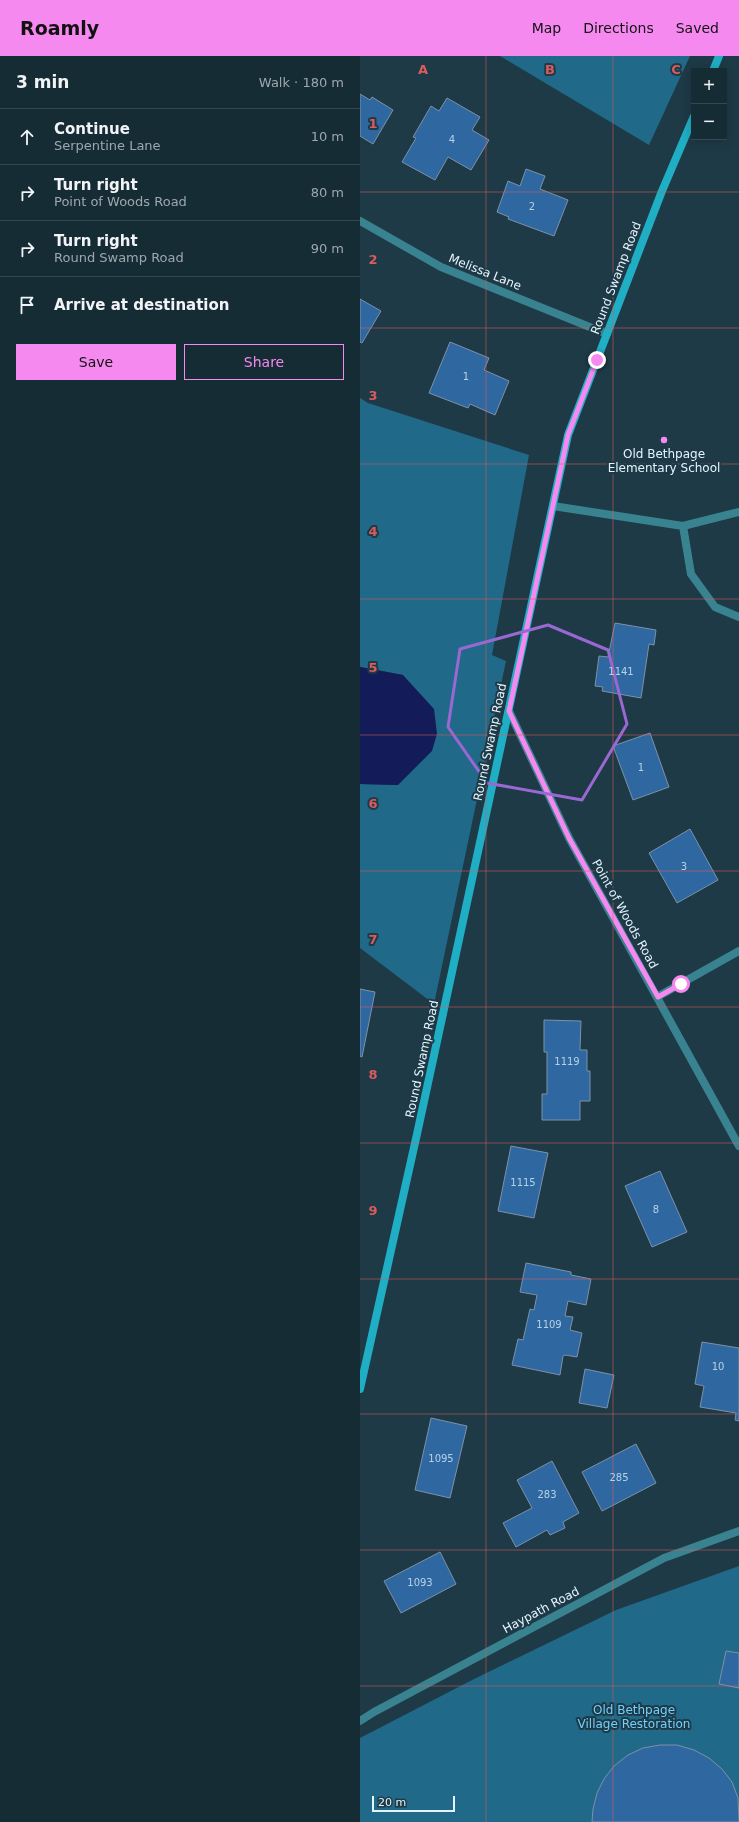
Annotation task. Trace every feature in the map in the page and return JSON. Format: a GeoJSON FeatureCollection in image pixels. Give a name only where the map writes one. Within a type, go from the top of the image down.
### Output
{"type":"FeatureCollection","features":[{"type":"Feature","properties":{"kind":"main road"},"geometry":{"type":"LineString","coordinates":[[714,68],[719,56]]}},
{"type":"Feature","properties":{"kind":"main road","name":"Round Swamp Road"},"geometry":{"type":"LineString","coordinates":[[360,1389],[364,1358],[421,1119],[568,435],[662,191],[691,123]]}},
{"type":"Feature","properties":{"kind":"street","name":"Melissa Lane"},"geometry":{"type":"LineString","coordinates":[[360,220],[441,267],[607,334]]}},
{"type":"Feature","properties":{"kind":"street"},"geometry":{"type":"LineString","coordinates":[[553,506],[683,526],[739,512]]}},
{"type":"Feature","properties":{"kind":"street"},"geometry":{"type":"LineString","coordinates":[[683,526],[691,574],[715,607],[739,617]]}},
{"type":"Feature","properties":{"kind":"street","name":"Point of Woods Road"},"geometry":{"type":"LineString","coordinates":[[509,711],[569,838],[739,1146]]}},
{"type":"Feature","properties":{"kind":"street"},"geometry":{"type":"LineString","coordinates":[[658,997],[739,951]]}},
{"type":"Feature","properties":{"kind":"street","name":"Haypath Road"},"geometry":{"type":"LineString","coordinates":[[360,1721],[374,1712],[664,1558],[739,1531]]}},
{"type":"Feature","properties":{"kind":"highlighted area"},"geometry":{"type":"Polygon","coordinates":[[[548,625],[608,650],[627,724],[582,800],[487,783],[448,727],[460,649],[548,625]]]}},
{"type":"Feature","properties":{"kind":"green space"},"geometry":{"type":"Polygon","coordinates":[[[500,56],[690,56],[649,145],[500,56]]]}},
{"type":"Feature","properties":{"kind":"green space"},"geometry":{"type":"Polygon","coordinates":[[[360,398],[368,403],[529,455],[492,655],[506,661],[434,1004],[360,948],[360,784],[398,785],[403,675],[360,667],[360,398]]]}},
{"type":"Feature","properties":{"kind":"green space","name":"Old Bethpage Village Restoration"},"geometry":{"type":"Polygon","coordinates":[[[739,1566],[739,1822],[360,1822],[360,1738],[474,1679],[616,1610],[739,1566]]]}},
{"type":"Feature","properties":{"kind":"shaded area"},"geometry":{"type":"Polygon","coordinates":[[[360,667],[403,675],[434,709],[437,734],[432,751],[398,785],[360,784],[360,667]]]}},
{"type":"Feature","properties":{"kind":"building"},"geometry":{"type":"Polygon","coordinates":[[[360,94],[370,100],[372,97],[393,110],[373,144],[360,136],[360,94]]]}},
{"type":"Feature","properties":{"kind":"building"},"geometry":{"type":"Polygon","coordinates":[[[447,98],[480,117],[472,130],[489,140],[471,170],[448,157],[435,180],[402,162],[416,138],[413,137],[431,106],[439,111],[447,98]]]}},
{"type":"Feature","properties":{"kind":"building"},"geometry":{"type":"Polygon","coordinates":[[[526,169],[545,176],[540,189],[568,200],[554,236],[508,219],[509,217],[497,212],[508,181],[520,186],[526,169]]]}},
{"type":"Feature","properties":{"kind":"building"},"geometry":{"type":"Polygon","coordinates":[[[360,299],[381,311],[362,343],[360,342],[360,299]]]}},
{"type":"Feature","properties":{"kind":"building"},"geometry":{"type":"Polygon","coordinates":[[[450,342],[489,358],[484,370],[509,381],[495,415],[470,404],[468,408],[429,393],[450,342]]]}},
{"type":"Feature","properties":{"kind":"building"},"geometry":{"type":"Polygon","coordinates":[[[615,623],[656,630],[654,645],[649,644],[641,698],[602,691],[603,687],[595,686],[599,656],[608,657],[615,623]]]}},
{"type":"Feature","properties":{"kind":"building"},"geometry":{"type":"Polygon","coordinates":[[[650,733],[669,787],[633,800],[613,746],[650,733]]]}},
{"type":"Feature","properties":{"kind":"building"},"geometry":{"type":"Polygon","coordinates":[[[690,829],[718,880],[677,903],[649,853],[690,829]]]}},
{"type":"Feature","properties":{"kind":"building"},"geometry":{"type":"Polygon","coordinates":[[[360,989],[375,992],[362,1057],[360,1056],[360,989]]]}},
{"type":"Feature","properties":{"kind":"building"},"geometry":{"type":"Polygon","coordinates":[[[544,1020],[581,1021],[580,1050],[587,1050],[587,1071],[590,1071],[590,1101],[580,1101],[580,1120],[542,1120],[542,1094],[547,1094],[547,1052],[544,1052],[544,1020]]]}},
{"type":"Feature","properties":{"kind":"building"},"geometry":{"type":"Polygon","coordinates":[[[511,1146],[548,1153],[534,1218],[498,1211],[511,1146]]]}},
{"type":"Feature","properties":{"kind":"building"},"geometry":{"type":"Polygon","coordinates":[[[660,1171],[687,1232],[652,1247],[625,1186],[660,1171]]]}},
{"type":"Feature","properties":{"kind":"building"},"geometry":{"type":"Polygon","coordinates":[[[526,1263],[571,1272],[571,1275],[591,1279],[586,1305],[568,1301],[565,1316],[573,1317],[570,1330],[582,1333],[577,1357],[563,1356],[560,1375],[512,1365],[518,1339],[523,1340],[530,1309],[534,1310],[537,1295],[520,1292],[526,1263]]]}},
{"type":"Feature","properties":{"kind":"building"},"geometry":{"type":"Polygon","coordinates":[[[702,1342],[739,1348],[739,1421],[735,1420],[736,1413],[700,1407],[704,1386],[695,1384],[702,1342]]]}},
{"type":"Feature","properties":{"kind":"building"},"geometry":{"type":"Polygon","coordinates":[[[585,1369],[614,1375],[607,1408],[579,1403],[585,1369]]]}},
{"type":"Feature","properties":{"kind":"building"},"geometry":{"type":"Polygon","coordinates":[[[431,1418],[467,1426],[450,1498],[415,1490],[431,1418]]]}},
{"type":"Feature","properties":{"kind":"building"},"geometry":{"type":"Polygon","coordinates":[[[636,1444],[656,1483],[602,1511],[582,1472],[636,1444]]]}},
{"type":"Feature","properties":{"kind":"building"},"geometry":{"type":"Polygon","coordinates":[[[552,1461],[579,1513],[563,1522],[565,1528],[550,1535],[547,1530],[516,1547],[503,1523],[532,1508],[517,1480],[552,1461]]]}},
{"type":"Feature","properties":{"kind":"building"},"geometry":{"type":"Polygon","coordinates":[[[440,1552],[456,1584],[401,1613],[384,1581],[440,1552]]]}},
{"type":"Feature","properties":{"kind":"building"},"geometry":{"type":"Polygon","coordinates":[[[726,1651],[739,1653],[739,1688],[719,1684],[726,1651]]]}},
{"type":"Feature","properties":{"kind":"building"},"geometry":{"type":"Polygon","coordinates":[[[660,1745],[677,1745],[694,1750],[709,1758],[722,1769],[732,1782],[738,1798],[739,1822],[592,1822],[593,1809],[597,1793],[604,1779],[614,1766],[628,1755],[643,1748],[660,1745]]]}},
{"type":"Feature","properties":{"kind":"place","name":"Old Bethpage Elementary School"},"geometry":{"type":"Point","coordinates":[664,440]}},
{"type":"Feature","properties":{"kind":"route"},"geometry":{"type":"LineString","coordinates":[[597,360],[568,435],[509,711],[569,838],[658,997],[681,984]]}}]}
